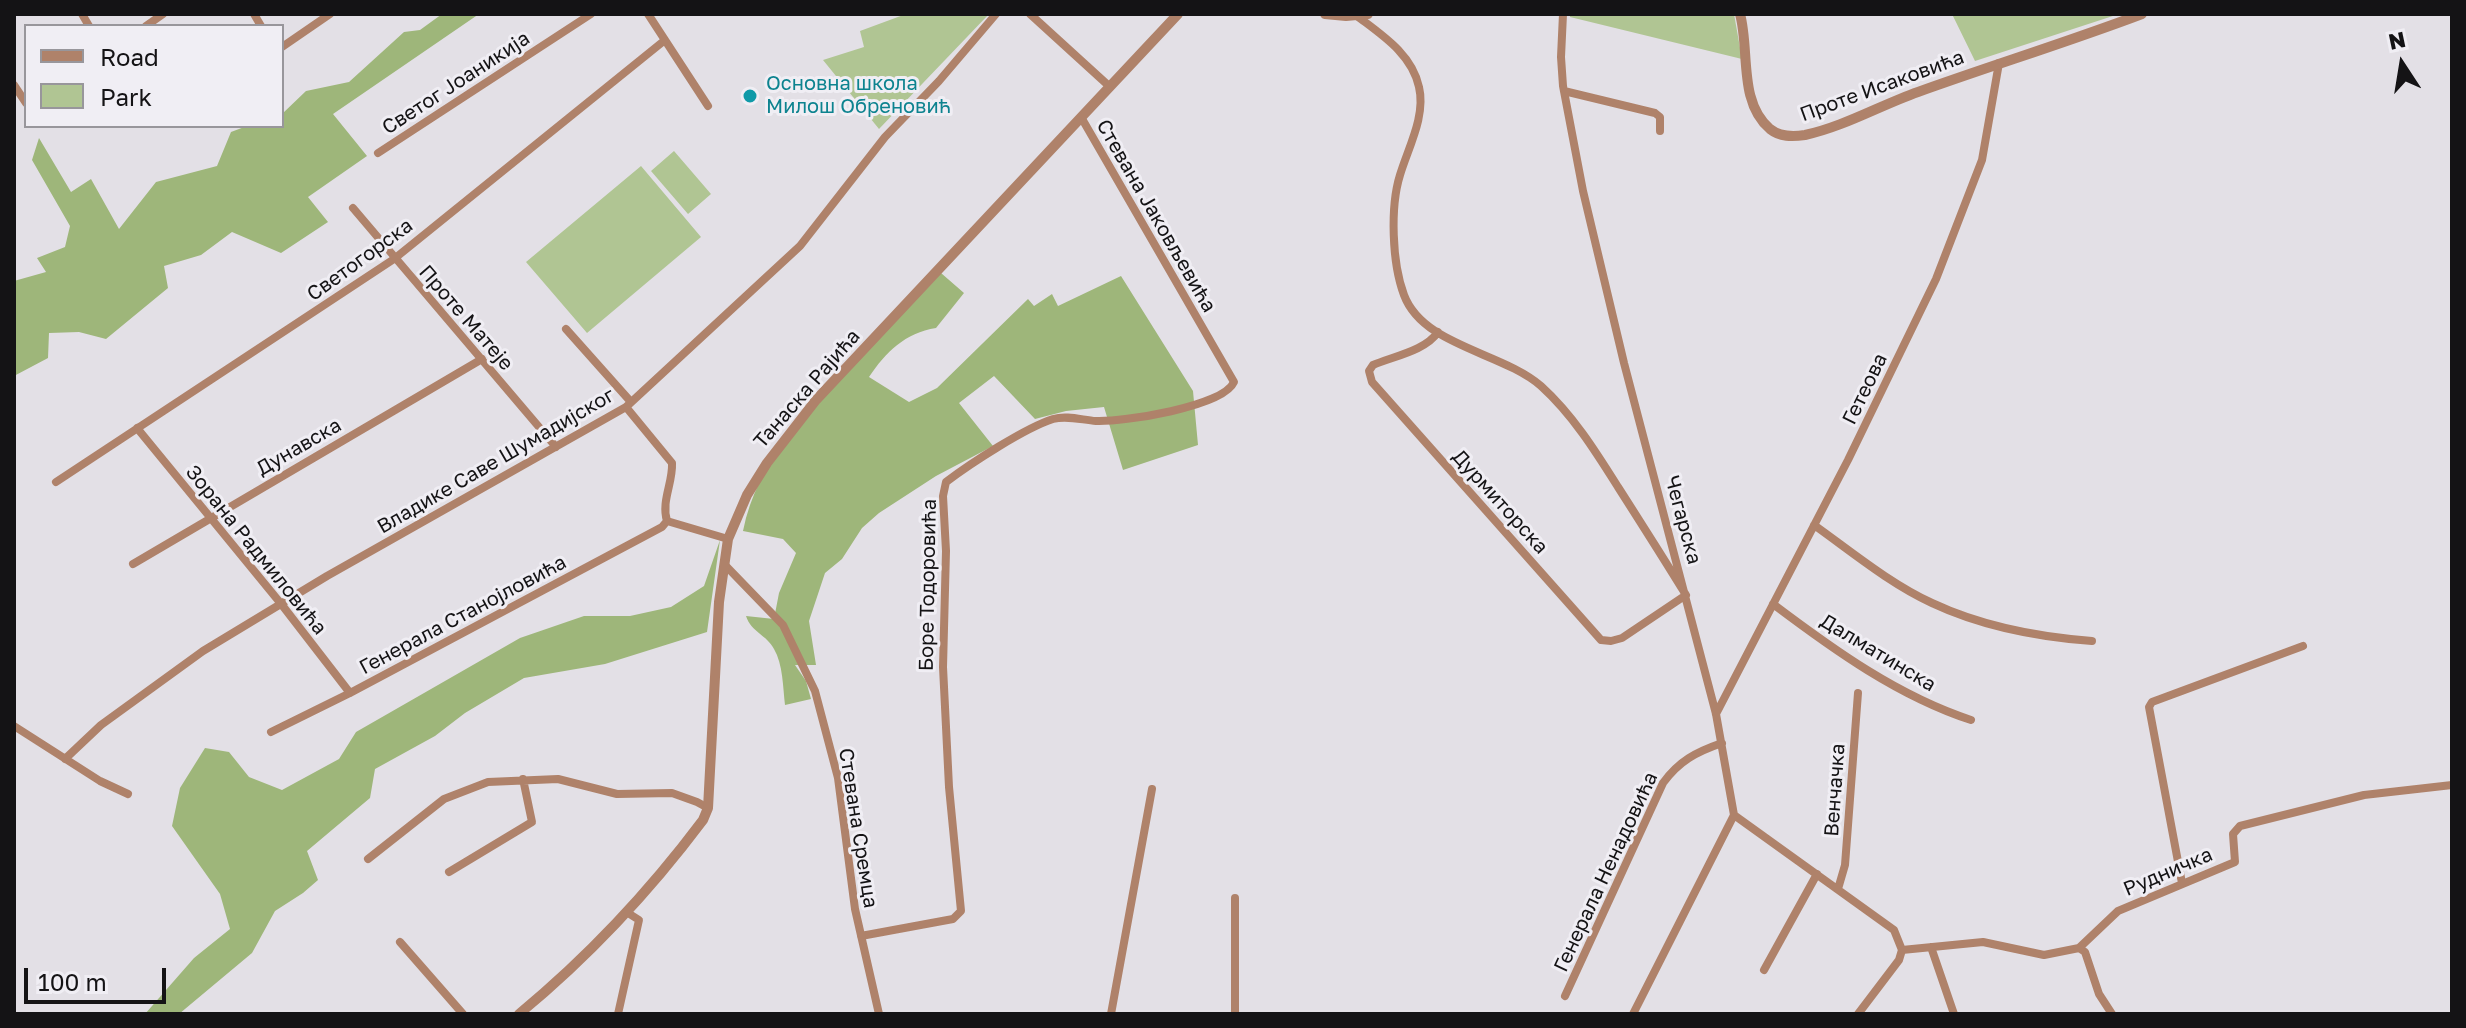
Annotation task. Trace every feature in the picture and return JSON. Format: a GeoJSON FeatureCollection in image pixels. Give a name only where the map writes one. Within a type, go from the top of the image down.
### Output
{"type":"FeatureCollection","features":[{"type":"Feature","properties":{"kind":"street"},"geometry":{"type":"LineString","coordinates":[[284,46],[330,14]]}},
{"type":"Feature","properties":{"kind":"street","name":"Светог Јоаникија"},"geometry":{"type":"LineString","coordinates":[[378,153],[591,14]]}},
{"type":"Feature","properties":{"kind":"street"},"geometry":{"type":"LineString","coordinates":[[648,14],[708,106]]}},
{"type":"Feature","properties":{"kind":"street","name":"Владике Саве Шумадијског"},"geometry":{"type":"LineString","coordinates":[[65,759],[101,725],[203,651],[327,576],[628,405],[800,246],[885,137],[939,81],[996,14]]}},
{"type":"Feature","properties":{"kind":"street"},"geometry":{"type":"LineString","coordinates":[[1030,14],[1109,86]]}},
{"type":"Feature","properties":{"kind":"street","name":"Танаска Рајића"},"geometry":{"type":"LineString","coordinates":[[519,1014],[552,987],[628,913],[703,820],[708,808],[719,602],[728,539],[747,495],[791,430],[1178,14]]}},
{"type":"Feature","properties":{"kind":"street"},"geometry":{"type":"LineString","coordinates":[[1325,14],[1363,15],[1408,62],[1420,90],[1418,123],[1399,179],[1394,211],[1399,273],[1404,296],[1416,317],[1425,326],[1510,365],[1541,386],[1588,441],[1686,595]]}},
{"type":"Feature","properties":{"kind":"street","name":"Чегарска"},"geometry":{"type":"LineString","coordinates":[[1563,14],[1561,57],[1564,91],[1598,260],[1716,714],[1734,815]]}},
{"type":"Feature","properties":{"kind":"street","name":"Проте Исаковића"},"geometry":{"type":"LineString","coordinates":[[1740,14],[1748,85],[1755,108],[1762,121],[1782,135],[1793,137],[1828,128],[1999,63]]}},
{"type":"Feature","properties":{"kind":"street"},"geometry":{"type":"LineString","coordinates":[[1999,63],[2142,14]]}},
{"type":"Feature","properties":{"kind":"street","name":"Светогорска"},"geometry":{"type":"LineString","coordinates":[[56,482],[394,259],[665,40]]}},
{"type":"Feature","properties":{"kind":"street","name":"Гетеова"},"geometry":{"type":"LineString","coordinates":[[1716,714],[1931,290],[1982,160],[1999,63]]}},
{"type":"Feature","properties":{"kind":"street"},"geometry":{"type":"LineString","coordinates":[[1564,91],[1655,113],[1660,117],[1660,131]]}},
{"type":"Feature","properties":{"kind":"street","name":"Стевана Јаковљевића"},"geometry":{"type":"LineString","coordinates":[[1081,117],[1203,330]]}},
{"type":"Feature","properties":{"kind":"street","name":"Проте Матеје"},"geometry":{"type":"LineString","coordinates":[[353,208],[556,447]]}},
{"type":"Feature","properties":{"kind":"street"},"geometry":{"type":"LineString","coordinates":[[566,329],[672,463],[673,472],[664,510],[667,521],[728,539]]}},
{"type":"Feature","properties":{"kind":"street","name":"Боре Тодоровића"},"geometry":{"type":"LineString","coordinates":[[861,936],[953,919],[961,911],[947,772],[943,682],[946,551],[943,496],[946,482],[1055,418],[1098,421],[1158,414],[1226,393],[1234,382],[1225,361],[1203,330]]}},
{"type":"Feature","properties":{"kind":"street","name":"Дурмиторска"},"geometry":{"type":"LineString","coordinates":[[1438,332],[1419,347],[1373,365],[1369,371],[1372,382],[1601,640],[1622,638],[1686,595]]}},
{"type":"Feature","properties":{"kind":"street","name":"Дунавска"},"geometry":{"type":"LineString","coordinates":[[133,564],[482,359]]}},
{"type":"Feature","properties":{"kind":"street","name":"Зорана Радмиловића"},"geometry":{"type":"LineString","coordinates":[[137,428],[350,693]]}},
{"type":"Feature","properties":{"kind":"street","name":"Генерала Станојловића"},"geometry":{"type":"LineString","coordinates":[[271,732],[662,527],[667,521]]}},
{"type":"Feature","properties":{"kind":"street"},"geometry":{"type":"LineString","coordinates":[[1814,525],[1933,604],[2031,634],[2092,641]]}},
{"type":"Feature","properties":{"kind":"street","name":"Стевана Сремца"},"geometry":{"type":"LineString","coordinates":[[725,565],[783,625],[815,691],[838,778],[845,846],[879,1014]]}},
{"type":"Feature","properties":{"kind":"street","name":"Далматинска"},"geometry":{"type":"LineString","coordinates":[[1773,604],[1849,658],[1902,690],[1971,720]]}},
{"type":"Feature","properties":{"kind":"street"},"geometry":{"type":"LineString","coordinates":[[2182,883],[2149,707],[2152,702],[2303,646]]}},
{"type":"Feature","properties":{"kind":"street","name":"Венчачка"},"geometry":{"type":"LineString","coordinates":[[1838,889],[1845,865],[1858,693]]}},
{"type":"Feature","properties":{"kind":"street"},"geometry":{"type":"LineString","coordinates":[[14,726],[100,781],[128,794]]}},
{"type":"Feature","properties":{"kind":"street","name":"Генерала Ненадовића"},"geometry":{"type":"LineString","coordinates":[[1565,996],[1663,783],[1676,764],[1700,750],[1722,743]]}},
{"type":"Feature","properties":{"kind":"street"},"geometry":{"type":"LineString","coordinates":[[449,872],[532,822],[523,779]]}},
{"type":"Feature","properties":{"kind":"street"},"geometry":{"type":"LineString","coordinates":[[368,859],[444,799],[488,782],[558,779],[617,794],[672,793],[708,808]]}},
{"type":"Feature","properties":{"kind":"street","name":"Рудничка"},"geometry":{"type":"LineString","coordinates":[[2079,948],[2118,911],[2235,862],[2233,834],[2240,826],[2364,795],[2452,785]]}},
{"type":"Feature","properties":{"kind":"street"},"geometry":{"type":"LineString","coordinates":[[1111,1014],[1152,789]]}},
{"type":"Feature","properties":{"kind":"street"},"geometry":{"type":"LineString","coordinates":[[1633,1014],[1734,815],[1894,930],[1902,950],[1899,960],[1858,1014]]}},
{"type":"Feature","properties":{"kind":"street"},"geometry":{"type":"LineString","coordinates":[[1764,970],[1817,874]]}},
{"type":"Feature","properties":{"kind":"street"},"geometry":{"type":"LineString","coordinates":[[1235,898],[1235,1014]]}},
{"type":"Feature","properties":{"kind":"street"},"geometry":{"type":"LineString","coordinates":[[618,1014],[639,920],[628,913]]}},
{"type":"Feature","properties":{"kind":"street"},"geometry":{"type":"LineString","coordinates":[[400,942],[463,1014]]}},
{"type":"Feature","properties":{"kind":"street"},"geometry":{"type":"LineString","coordinates":[[1902,950],[1983,942],[2044,955],[2079,948],[2085,952],[2099,994],[2112,1014]]}},
{"type":"Feature","properties":{"kind":"street"},"geometry":{"type":"LineString","coordinates":[[1931,947],[1954,1014]]}},
{"type":"Feature","properties":{"kind":"green space"},"geometry":{"type":"Polygon","coordinates":[[[442,14],[479,14],[333,114],[367,156],[308,197],[328,222],[281,253],[232,232],[201,255],[164,266],[168,288],[106,339],[79,332],[49,333],[48,358],[14,376],[14,281],[46,272],[37,258],[65,247],[70,226],[32,160],[39,138],[71,192],[91,179],[119,229],[156,182],[217,166],[231,132],[242,128],[284,128],[284,112],[306,91],[349,82],[404,32],[420,30],[442,14]]]}},
{"type":"Feature","properties":{"kind":"green space"},"geometry":{"type":"Polygon","coordinates":[[[906,14],[989,14],[879,129],[823,60],[864,47],[860,31],[906,14]]]}},
{"type":"Feature","properties":{"kind":"green space"},"geometry":{"type":"Polygon","coordinates":[[[1570,14],[1734,14],[1742,59],[1570,17],[1570,14]]]}},
{"type":"Feature","properties":{"kind":"green space"},"geometry":{"type":"Polygon","coordinates":[[[1952,14],[2119,14],[1975,61],[1952,14]]]}},
{"type":"Feature","properties":{"kind":"green space"},"geometry":{"type":"Polygon","coordinates":[[[674,151],[711,194],[688,214],[651,171],[674,151]]]}},
{"type":"Feature","properties":{"kind":"green space"},"geometry":{"type":"Polygon","coordinates":[[[641,166],[701,237],[587,333],[526,262],[641,166]]]}},
{"type":"Feature","properties":{"kind":"green space"},"geometry":{"type":"Polygon","coordinates":[[[941,273],[964,293],[936,328],[915,334],[897,345],[869,377],[909,402],[937,388],[1028,299],[1034,306],[1052,294],[1058,306],[1121,276],[1193,391],[1198,445],[1123,470],[1104,407],[1066,411],[1035,419],[994,376],[959,403],[993,446],[936,476],[879,513],[862,528],[842,559],[825,573],[809,621],[816,665],[795,665],[806,681],[811,699],[785,705],[777,655],[746,616],[774,619],[779,593],[796,553],[783,539],[743,531],[750,505],[760,481],[788,436],[941,273]]]}},
{"type":"Feature","properties":{"kind":"green space"},"geometry":{"type":"Polygon","coordinates":[[[720,540],[707,632],[605,664],[524,678],[465,713],[435,736],[375,769],[370,798],[307,851],[318,880],[275,911],[252,953],[179,1014],[145,1014],[194,958],[230,929],[220,894],[172,826],[180,788],[205,748],[229,752],[249,777],[282,790],[339,759],[356,732],[520,638],[584,616],[630,616],[671,607],[704,586],[720,540]]]}},
{"type":"Feature","properties":{"kind":"place","name":"Основна школа Милош Обреновић"},"geometry":{"type":"Point","coordinates":[750,96]}}]}
